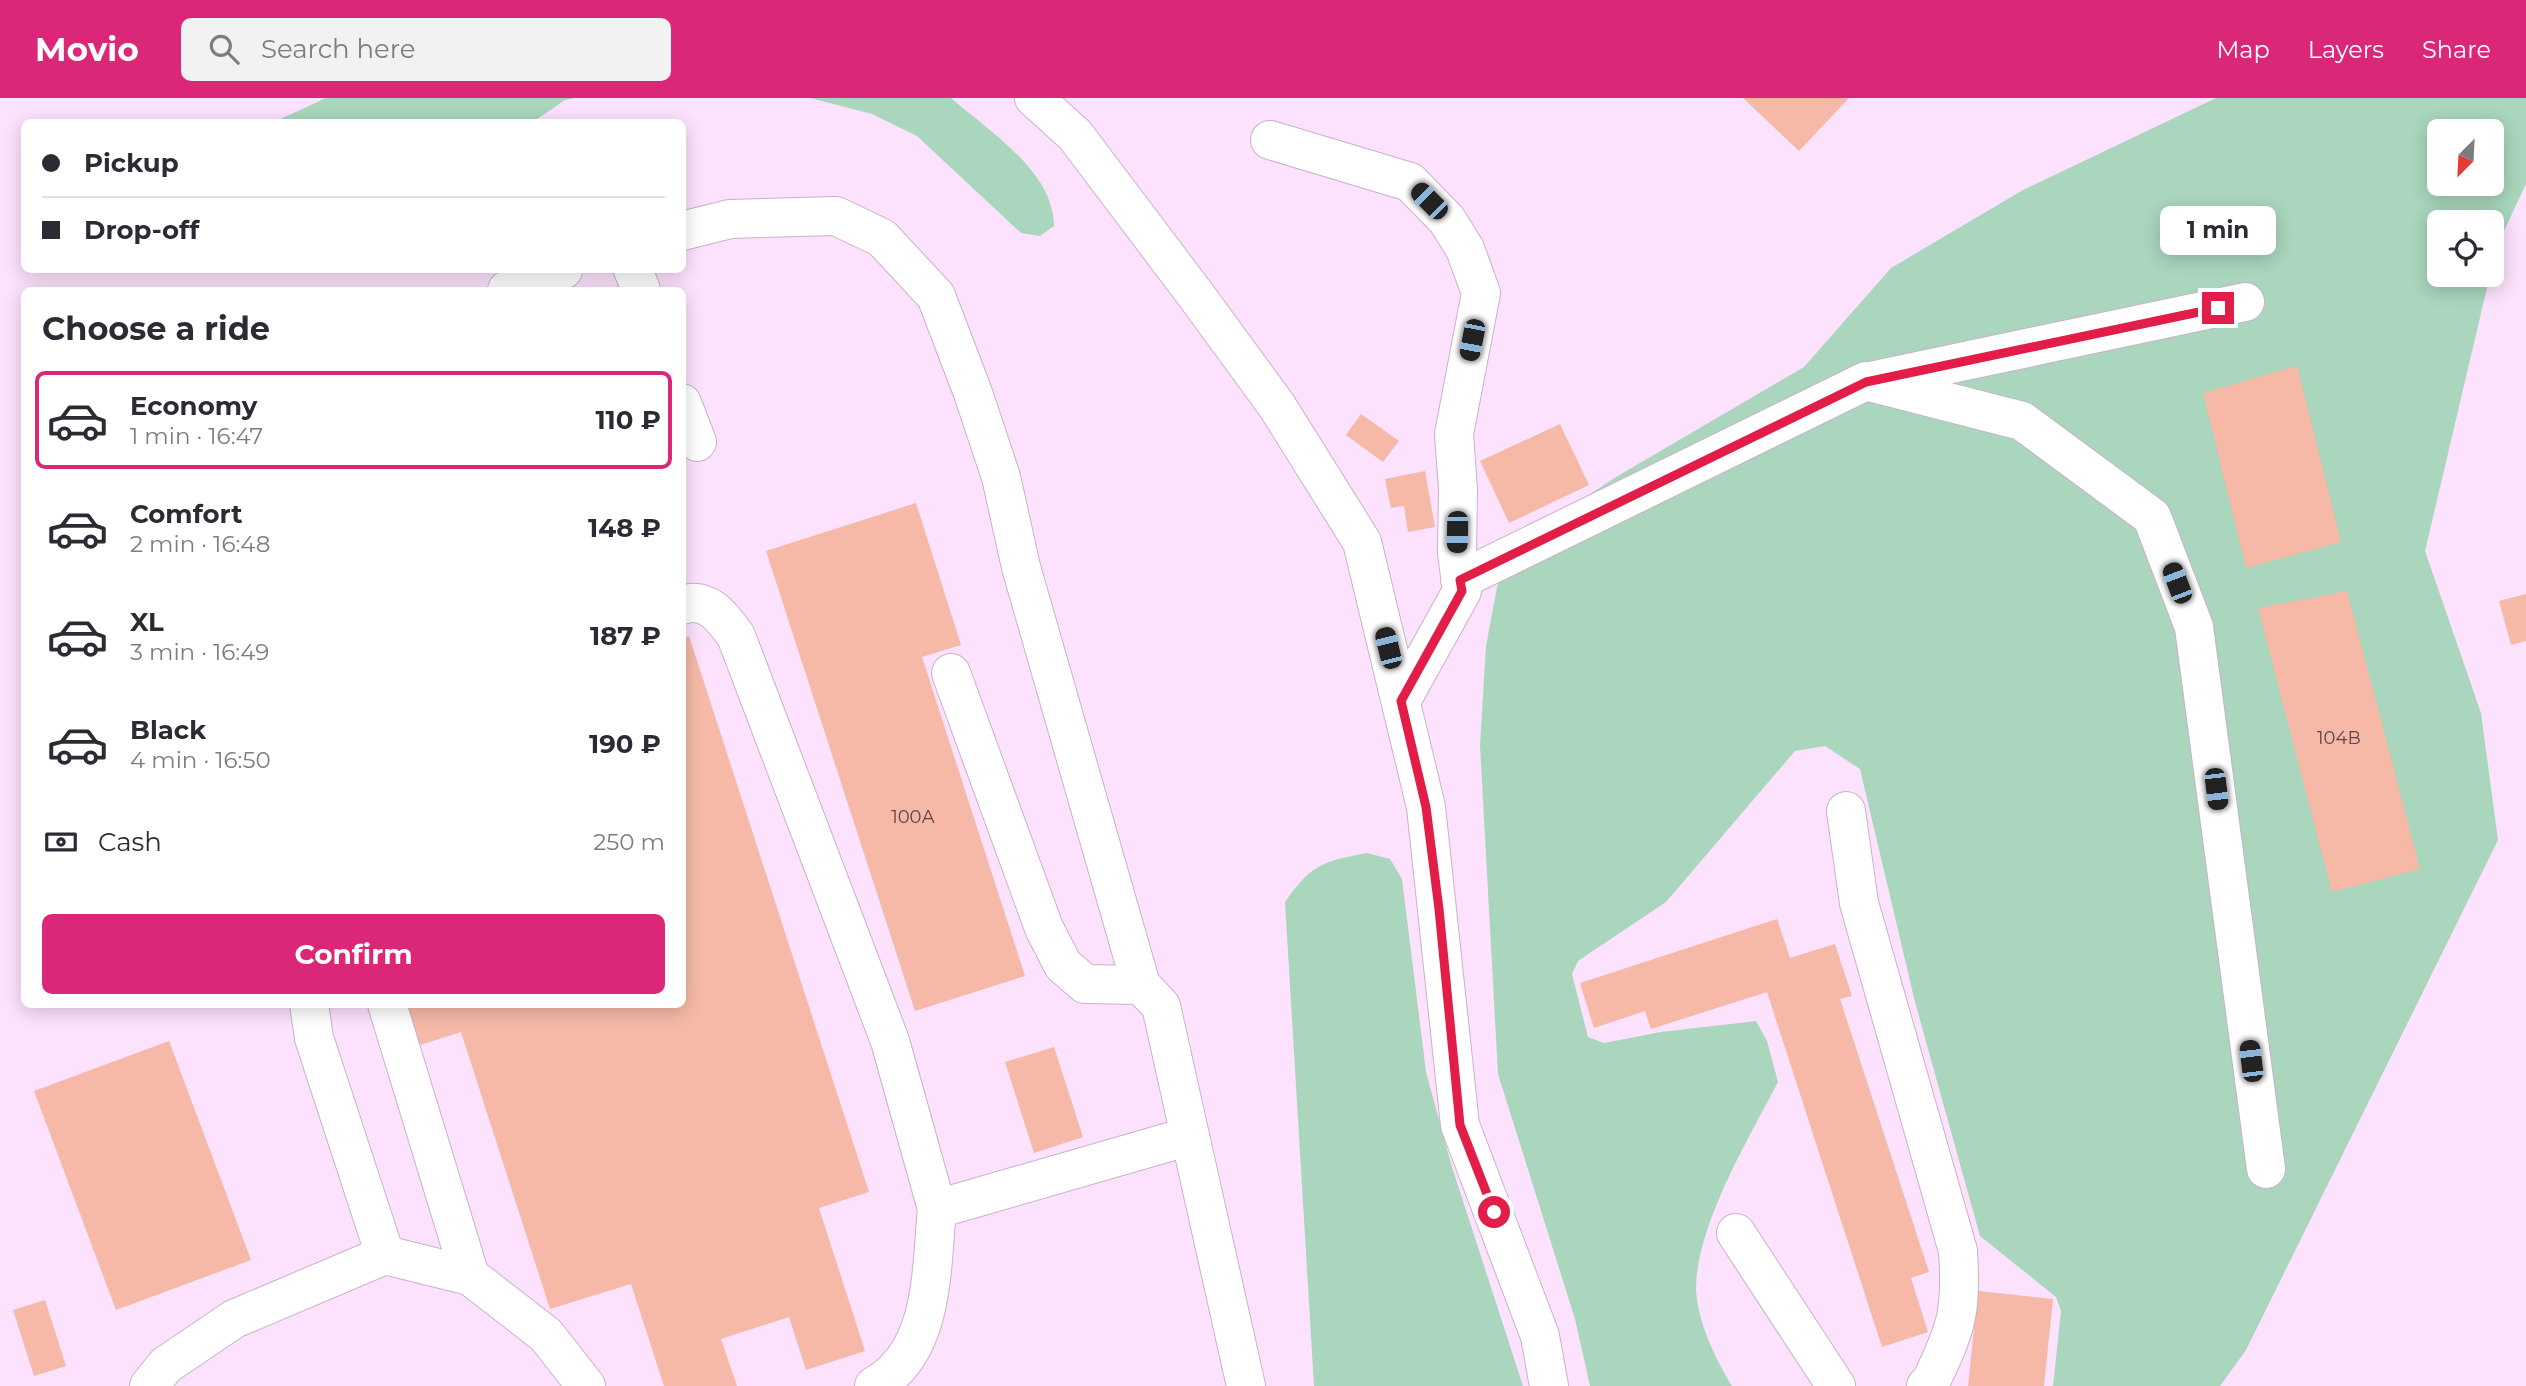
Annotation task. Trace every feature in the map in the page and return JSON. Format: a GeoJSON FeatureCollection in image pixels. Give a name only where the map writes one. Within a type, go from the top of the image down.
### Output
{"type":"FeatureCollection","features":[{"type":"Feature","properties":{"kind":"lane"},"geometry":{"type":"LineString","coordinates":[[1034,98],[1075,135]]}},
{"type":"Feature","properties":{"kind":"lane"},"geometry":{"type":"LineString","coordinates":[[1052,98],[1075,135],[1277,406],[1362,542],[1426,807],[1460,1125],[1540,1336],[1549,1386]]}},
{"type":"Feature","properties":{"kind":"lane"},"geometry":{"type":"LineString","coordinates":[[1270,139],[1410,182],[1447,220],[1474,269],[1482,293],[1454,434],[1462,591],[1401,701]]}},
{"type":"Feature","properties":{"kind":"lane"},"geometry":{"type":"LineString","coordinates":[[686,230],[730,219],[836,216],[882,237],[936,296],[973,393],[1000,477],[1021,567],[1141,985],[1161,1006],[1246,1386]]}},
{"type":"Feature","properties":{"kind":"lane"},"geometry":{"type":"LineString","coordinates":[[515,287],[555,273]]}},
{"type":"Feature","properties":{"kind":"lane"},"geometry":{"type":"LineString","coordinates":[[1460,580],[1866,382],[2245,302]]}},
{"type":"Feature","properties":{"kind":"lane"},"geometry":{"type":"LineString","coordinates":[[1866,382],[2022,421],[2152,517],[2194,627],[2266,1169]]}},
{"type":"Feature","properties":{"kind":"lane"},"geometry":{"type":"LineString","coordinates":[[686,413],[697,442]]}},
{"type":"Feature","properties":{"kind":"lane"},"geometry":{"type":"LineString","coordinates":[[686,604],[691,602],[718,610],[736,636],[890,1041],[937,1209],[928,1308],[905,1361],[874,1386]]}},
{"type":"Feature","properties":{"kind":"lane"},"geometry":{"type":"LineString","coordinates":[[951,673],[1044,928],[1063,965],[1085,984],[1141,985]]}},
{"type":"Feature","properties":{"kind":"lane"},"geometry":{"type":"LineString","coordinates":[[1846,811],[1859,903],[1958,1251],[1961,1298],[1953,1337],[1926,1386]]}},
{"type":"Feature","properties":{"kind":"lane"},"geometry":{"type":"LineString","coordinates":[[310,1008],[314,1038],[385,1255]]}},
{"type":"Feature","properties":{"kind":"lane"},"geometry":{"type":"LineString","coordinates":[[388,1008],[470,1276]]}},
{"type":"Feature","properties":{"kind":"lane"},"geometry":{"type":"LineString","coordinates":[[937,1209],[1190,1136]]}},
{"type":"Feature","properties":{"kind":"lane"},"geometry":{"type":"LineString","coordinates":[[1735,1233],[1836,1386]]}},
{"type":"Feature","properties":{"kind":"lane"},"geometry":{"type":"LineString","coordinates":[[149,1386],[166,1365],[234,1319],[385,1255],[470,1276],[546,1335],[586,1386]]}},
{"type":"Feature","properties":{"kind":"green space"},"geometry":{"type":"Polygon","coordinates":[[[326,98],[576,98],[565,100],[537,119],[280,119],[326,98]]]}},
{"type":"Feature","properties":{"kind":"green space"},"geometry":{"type":"Polygon","coordinates":[[[810,98],[951,98],[1017,154],[1031,170],[1051,206],[1054,226],[1040,236],[1021,233],[917,136],[872,114],[810,98]]]}},
{"type":"Feature","properties":{"kind":"green space"},"geometry":{"type":"Polygon","coordinates":[[[2216,98],[2526,98],[2526,184],[2504,231],[2504,210],[2427,210],[2427,287],[2487,287],[2425,551],[2481,713],[2498,840],[2246,1350],[2220,1386],[2053,1386],[2061,1311],[2056,1297],[1980,1236],[1915,1002],[1860,769],[1825,746],[1795,751],[1666,902],[1578,961],[1572,974],[1588,1037],[1604,1043],[1661,1032],[1756,1021],[1767,1041],[1778,1082],[1715,1208],[1699,1261],[1696,1286],[1703,1325],[1713,1351],[1732,1386],[1590,1386],[1575,1319],[1498,1074],[1480,746],[1486,646],[1497,587],[1512,545],[1616,477],[1804,367],[1891,268],[2023,190],[2216,98]]]}},
{"type":"Feature","properties":{"kind":"green space"},"geometry":{"type":"Polygon","coordinates":[[[1367,853],[1390,859],[1402,879],[1426,1072],[1451,1164],[1523,1386],[1314,1386],[1285,902],[1303,880],[1319,867],[1328,862],[1367,853]]]}},
{"type":"Feature","properties":{"kind":"building"},"geometry":{"type":"Polygon","coordinates":[[[1743,98],[1849,98],[1799,151],[1743,98]]]}},
{"type":"Feature","properties":{"kind":"building"},"geometry":{"type":"Polygon","coordinates":[[[2297,366],[2341,542],[2246,568],[2203,393],[2297,366]]]}},
{"type":"Feature","properties":{"kind":"building"},"geometry":{"type":"Polygon","coordinates":[[[1361,414],[1399,441],[1383,462],[1346,435],[1361,414]]]}},
{"type":"Feature","properties":{"kind":"building"},"geometry":{"type":"Polygon","coordinates":[[[1560,424],[1589,485],[1509,523],[1480,461],[1560,424]]]}},
{"type":"Feature","properties":{"kind":"building"},"geometry":{"type":"Polygon","coordinates":[[[1425,471],[1435,527],[1408,532],[1404,506],[1391,508],[1385,479],[1425,471]]]}},
{"type":"Feature","properties":{"kind":"building"},"geometry":{"type":"Polygon","coordinates":[[[916,503],[961,645],[922,657],[1025,976],[915,1011],[766,551],[916,503]]]}},
{"type":"Feature","properties":{"kind":"building"},"geometry":{"type":"Polygon","coordinates":[[[2347,591],[2420,869],[2332,892],[2258,608],[2347,591]]]}},
{"type":"Feature","properties":{"kind":"building"},"geometry":{"type":"Polygon","coordinates":[[[2526,594],[2526,641],[2511,645],[2499,601],[2526,594]]]}},
{"type":"Feature","properties":{"kind":"building"},"geometry":{"type":"Polygon","coordinates":[[[689,636],[869,1192],[819,1208],[865,1351],[806,1370],[789,1317],[721,1339],[737,1386],[664,1386],[631,1284],[550,1309],[461,1032],[417,1046],[405,1008],[686,1008],[686,637],[689,636]]]}},
{"type":"Feature","properties":{"kind":"building"},"geometry":{"type":"Polygon","coordinates":[[[1777,919],[1790,958],[1835,944],[1852,996],[1840,999],[1929,1272],[1911,1278],[1928,1332],[1882,1347],[1767,992],[1651,1029],[1645,1011],[1594,1028],[1580,983],[1777,919]]]}},
{"type":"Feature","properties":{"kind":"building"},"geometry":{"type":"Polygon","coordinates":[[[169,1041],[251,1260],[116,1310],[34,1091],[169,1041]]]}},
{"type":"Feature","properties":{"kind":"building"},"geometry":{"type":"Polygon","coordinates":[[[1054,1047],[1083,1137],[1034,1153],[1005,1062],[1054,1047]]]}},
{"type":"Feature","properties":{"kind":"building"},"geometry":{"type":"Polygon","coordinates":[[[1978,1291],[2053,1299],[2044,1386],[1968,1386],[1978,1291]]]}},
{"type":"Feature","properties":{"kind":"building"},"geometry":{"type":"Polygon","coordinates":[[[45,1300],[66,1366],[34,1376],[13,1310],[45,1300]]]}},
{"type":"Feature","properties":{"kind":"route"},"geometry":{"type":"LineString","coordinates":[[1494,1212],[1460,1125],[1426,807],[1401,701],[1462,591],[1460,580],[1866,382],[2218,308]]}}]}
